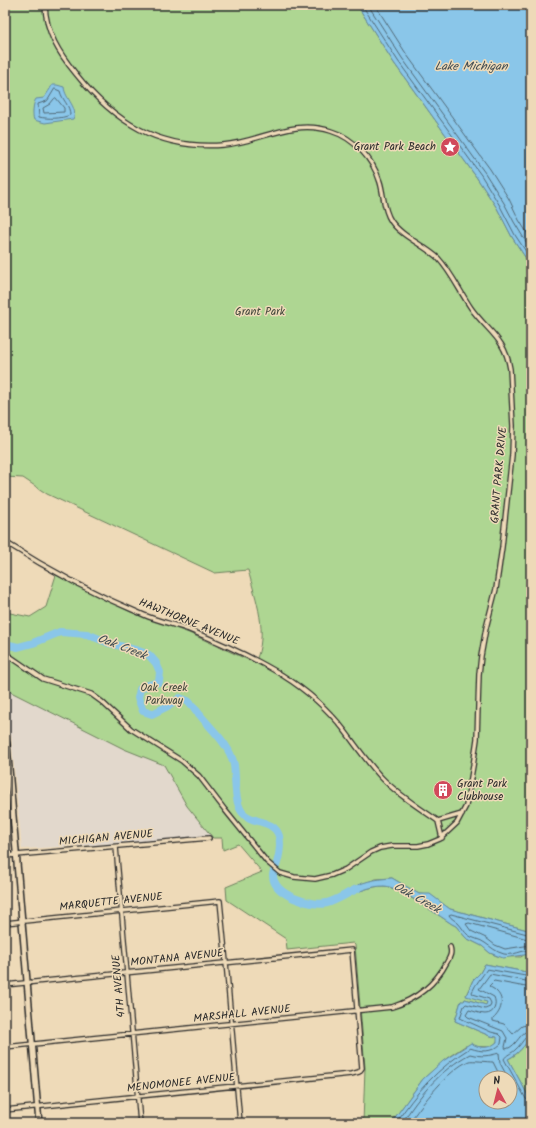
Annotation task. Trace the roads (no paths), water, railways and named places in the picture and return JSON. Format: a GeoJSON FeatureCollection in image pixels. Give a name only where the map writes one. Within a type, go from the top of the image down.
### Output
{"type":"FeatureCollection","features":[{"type":"Feature","properties":{"kind":"street","name":"GRANT PARK DRIVE"},"geometry":{"type":"LineString","coordinates":[[44,5],[48,26],[54,43],[70,68],[93,95],[108,109],[138,129],[172,141],[209,146],[237,143],[289,128],[307,126],[332,131],[351,141],[368,159],[376,172],[380,183],[386,212],[395,226],[438,258],[452,276],[471,308],[503,345],[509,361],[510,369],[513,420],[512,456],[496,589],[486,628],[481,656],[477,739],[468,796],[462,814],[454,826],[442,838]]}},
{"type":"Feature","properties":{"kind":"street","name":"HAWTHORNE AVENUE"},"geometry":{"type":"LineString","coordinates":[[5,542],[26,555],[111,600],[145,615],[218,642],[293,682],[314,698],[330,714],[381,778],[410,802],[438,821]]}},
{"type":"Feature","properties":{"kind":"street"},"geometry":{"type":"LineString","coordinates":[[5,653],[44,679],[90,694],[102,702],[135,733],[188,765],[199,776],[258,853],[280,872],[294,877],[320,879],[340,872],[376,849],[386,846],[418,846],[433,843],[442,838],[438,821],[462,814]]}},
{"type":"Feature","properties":{"kind":"street"},"geometry":{"type":"LineString","coordinates":[[5,736],[7,745],[39,1123]]}},
{"type":"Feature","properties":{"kind":"street"},"geometry":{"type":"LineString","coordinates":[[5,792],[11,792]]}},
{"type":"Feature","properties":{"kind":"street","name":"MICHIGAN AVENUE"},"geometry":{"type":"LineString","coordinates":[[5,856],[209,838]]}},
{"type":"Feature","properties":{"kind":"street","name":"4TH AVENUE"},"geometry":{"type":"LineString","coordinates":[[116,847],[140,1123]]}},
{"type":"Feature","properties":{"kind":"street","name":"MARQUETTE AVENUE"},"geometry":{"type":"LineString","coordinates":[[5,922],[220,901],[226,962]]}},
{"type":"Feature","properties":{"kind":"street","name":"MARSHALL AVENUE"},"geometry":{"type":"LineString","coordinates":[[5,1047],[392,1007],[409,1001],[426,989],[440,974],[451,955],[450,947]]}},
{"type":"Feature","properties":{"kind":"street","name":"MONTANA AVENUE"},"geometry":{"type":"LineString","coordinates":[[5,985],[352,950],[357,1010]]}},
{"type":"Feature","properties":{"kind":"street"},"geometry":{"type":"LineString","coordinates":[[226,962],[240,1123]]}},
{"type":"Feature","properties":{"kind":"street","name":"MENOMONEE AVENUE"},"geometry":{"type":"LineString","coordinates":[[5,1110],[138,1097],[359,1072],[362,1067],[357,1010]]}},
{"type":"Feature","properties":{"kind":"water","name":"Lake Michigan"},"geometry":{"type":"Polygon","coordinates":[[[357,5],[531,5],[531,266],[512,237],[497,208],[477,178],[394,63],[357,5]]]}},
{"type":"Feature","properties":{"kind":"water"},"geometry":{"type":"Polygon","coordinates":[[[52,85],[64,87],[73,107],[73,119],[45,123],[34,120],[33,112],[36,99],[44,98],[52,85]]]}},
{"type":"Feature","properties":{"kind":"water"},"geometry":{"type":"Polygon","coordinates":[[[392,878],[419,894],[430,894],[450,909],[531,931],[531,954],[503,958],[490,953],[482,946],[466,938],[456,926],[408,896],[390,887],[375,887],[348,896],[348,892],[357,885],[374,880],[392,878]]]}},
{"type":"Feature","properties":{"kind":"water"},"geometry":{"type":"Polygon","coordinates":[[[485,964],[531,973],[531,1038],[519,1052],[508,1059],[514,1070],[478,1070],[478,1110],[518,1110],[518,1077],[531,1101],[531,1123],[391,1123],[423,1079],[443,1061],[471,1043],[478,1046],[488,1047],[497,1042],[497,1037],[490,1036],[455,1021],[461,1001],[464,1001],[465,999],[486,1005],[487,1002],[466,996],[473,980],[480,973],[485,964]]]}},
{"type":"Feature","properties":{"kind":"waterway","name":"Oak Creek"},"geometry":{"type":"LineString","coordinates":[[5,644],[18,647],[33,643],[60,632],[87,634],[109,643],[149,655],[156,663],[160,672],[159,682],[140,689],[138,698],[143,711],[152,714],[180,698],[188,701],[225,744],[234,765],[236,796],[239,807],[246,816],[272,827],[279,836],[279,853],[273,872],[275,882],[279,888],[294,898],[320,904],[331,902],[357,889]]}},
{"type":"Feature","properties":{"kind":"place","name":"Grant Park Beach"},"geometry":{"type":"Point","coordinates":[450,147]}},
{"type":"Feature","properties":{"kind":"place","name":"Grant Park Clubhouse"},"geometry":{"type":"Point","coordinates":[443,790]}},
{"type":"Feature","properties":{"kind":"park label","name":"Grant Park"},"geometry":{"type":"Point","coordinates":[260,312]}},
{"type":"Feature","properties":{"kind":"park label","name":"Oak Creek Parkway"},"geometry":{"type":"Point","coordinates":[164,694]}}]}
